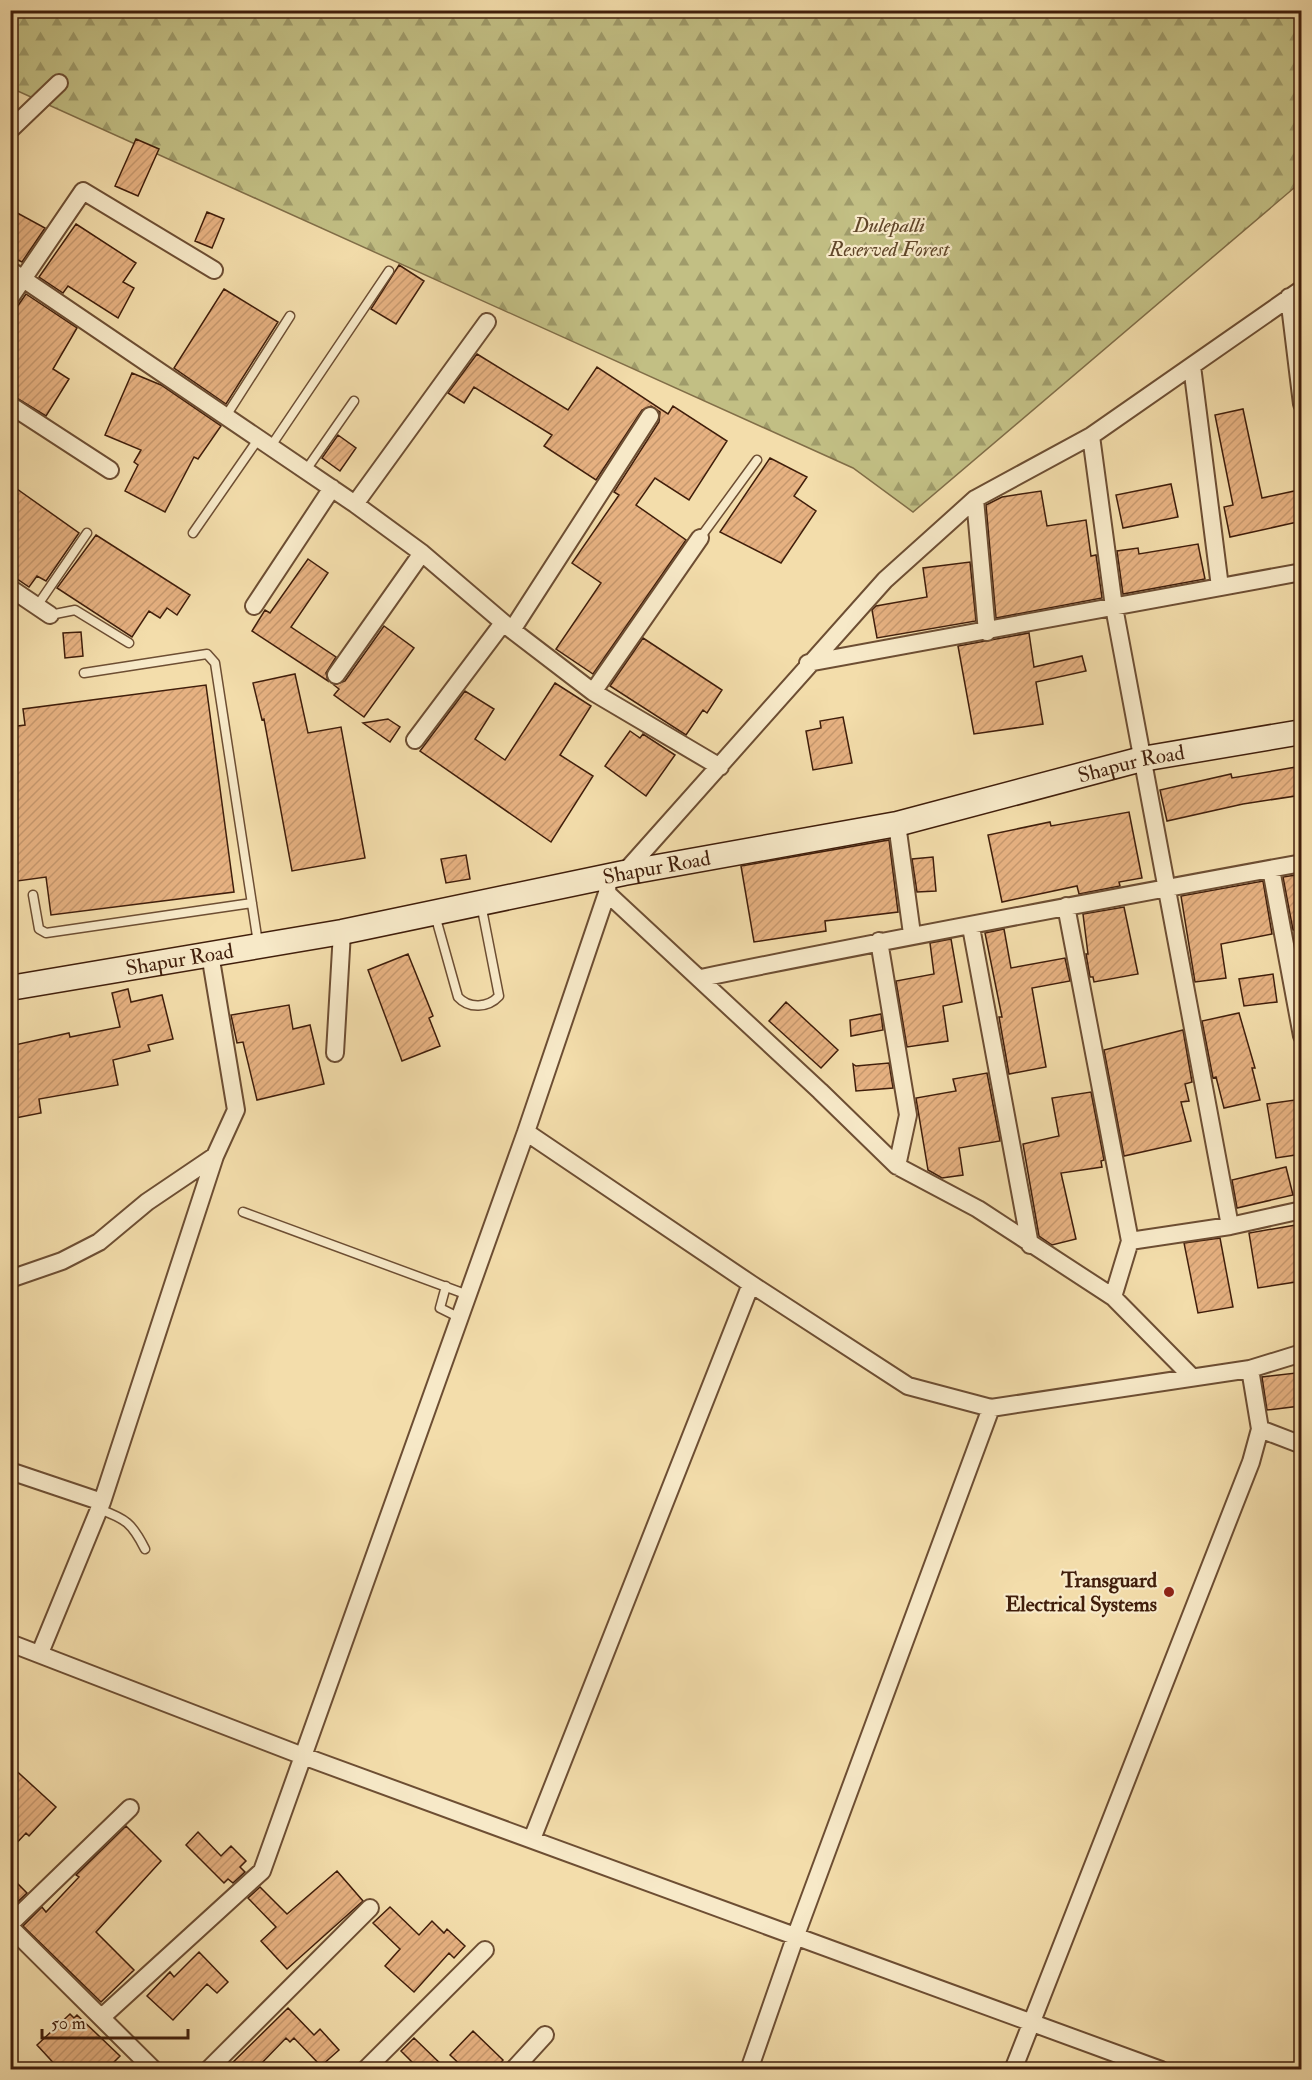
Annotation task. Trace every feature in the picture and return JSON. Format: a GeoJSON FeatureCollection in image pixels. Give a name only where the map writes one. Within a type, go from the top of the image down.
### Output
{"type":"FeatureCollection","features":[{"type":"Feature","properties":{"kind":"street"},"geometry":{"type":"LineString","coordinates":[[10,130],[59,83]]}},
{"type":"Feature","properties":{"kind":"street"},"geometry":{"type":"LineString","coordinates":[[10,298],[17,274],[83,191],[214,270]]}},
{"type":"Feature","properties":{"kind":"street"},"geometry":{"type":"LineString","coordinates":[[17,274],[355,504],[422,553],[507,627],[593,692],[720,767]]}},
{"type":"Feature","properties":{"kind":"street"},"geometry":{"type":"LineString","coordinates":[[103,2016],[262,1871],[526,1132],[613,881],[720,767],[808,663],[885,580],[975,499],[1091,436],[1295,293]]}},
{"type":"Feature","properties":{"kind":"street"},"geometry":{"type":"LineString","coordinates":[[1295,293],[1302,404]]}},
{"type":"Feature","properties":{"kind":"street"},"geometry":{"type":"LineString","coordinates":[[355,504],[487,322]]}},
{"type":"Feature","properties":{"kind":"street"},"geometry":{"type":"LineString","coordinates":[[1192,366],[1220,588]]}},
{"type":"Feature","properties":{"kind":"street"},"geometry":{"type":"LineString","coordinates":[[10,405],[110,470]]}},
{"type":"Feature","properties":{"kind":"street"},"geometry":{"type":"LineString","coordinates":[[415,740],[507,627],[650,416]]}},
{"type":"Feature","properties":{"kind":"street"},"geometry":{"type":"LineString","coordinates":[[1091,436],[1114,607],[1230,1226]]}},
{"type":"Feature","properties":{"kind":"street"},"geometry":{"type":"LineString","coordinates":[[254,606],[332,488]]}},
{"type":"Feature","properties":{"kind":"street"},"geometry":{"type":"LineString","coordinates":[[975,499],[987,632]]}},
{"type":"Feature","properties":{"kind":"street"},"geometry":{"type":"LineString","coordinates":[[593,692],[700,538]]}},
{"type":"Feature","properties":{"kind":"street"},"geometry":{"type":"LineString","coordinates":[[336,675],[422,553]]}},
{"type":"Feature","properties":{"kind":"street"},"geometry":{"type":"LineString","coordinates":[[808,663],[987,632],[1302,572]]}},
{"type":"Feature","properties":{"kind":"street"},"geometry":{"type":"LineString","coordinates":[[10,588],[44,611]]}},
{"type":"Feature","properties":{"kind":"street","name":"Shapur Road"},"geometry":{"type":"LineString","coordinates":[[10,988],[342,932],[481,902],[613,881],[897,824],[1142,759],[1302,732]]}},
{"type":"Feature","properties":{"kind":"street"},"geometry":{"type":"LineString","coordinates":[[897,824],[912,934]]}},
{"type":"Feature","properties":{"kind":"street"},"geometry":{"type":"LineString","coordinates":[[701,978],[912,934],[971,927],[1066,906],[1302,863]]}},
{"type":"Feature","properties":{"kind":"street"},"geometry":{"type":"LineString","coordinates":[[1270,869],[1302,1036]]}},
{"type":"Feature","properties":{"kind":"street"},"geometry":{"type":"LineString","coordinates":[[613,881],[701,978],[897,1166],[978,1209],[1113,1297],[1191,1376]]}},
{"type":"Feature","properties":{"kind":"street"},"geometry":{"type":"LineString","coordinates":[[1066,906],[1130,1241],[1113,1297]]}},
{"type":"Feature","properties":{"kind":"street"},"geometry":{"type":"LineString","coordinates":[[971,927],[1030,1245]]}},
{"type":"Feature","properties":{"kind":"street"},"geometry":{"type":"LineString","coordinates":[[335,1053],[342,932]]}},
{"type":"Feature","properties":{"kind":"street"},"geometry":{"type":"LineString","coordinates":[[879,941],[908,1116],[897,1166]]}},
{"type":"Feature","properties":{"kind":"street"},"geometry":{"type":"LineString","coordinates":[[40,1653],[100,1506],[216,1156],[236,1110],[210,954]]}},
{"type":"Feature","properties":{"kind":"street"},"geometry":{"type":"LineString","coordinates":[[526,1132],[751,1284],[908,1386],[991,1408],[1191,1376],[1250,1369],[1302,1353]]}},
{"type":"Feature","properties":{"kind":"street"},"geometry":{"type":"LineString","coordinates":[[10,1279],[62,1261],[99,1242],[147,1202],[216,1156]]}},
{"type":"Feature","properties":{"kind":"street"},"geometry":{"type":"LineString","coordinates":[[1130,1241],[1230,1226],[1302,1210]]}},
{"type":"Feature","properties":{"kind":"street"},"geometry":{"type":"LineString","coordinates":[[532,1839],[751,1284]]}},
{"type":"Feature","properties":{"kind":"street"},"geometry":{"type":"LineString","coordinates":[[1013,2070],[1251,1462],[1260,1429],[1250,1369]]}},
{"type":"Feature","properties":{"kind":"street"},"geometry":{"type":"LineString","coordinates":[[749,2070],[796,1935],[991,1408]]}},
{"type":"Feature","properties":{"kind":"street"},"geometry":{"type":"LineString","coordinates":[[1260,1429],[1302,1446]]}},
{"type":"Feature","properties":{"kind":"street"},"geometry":{"type":"LineString","coordinates":[[10,1471],[100,1506]]}},
{"type":"Feature","properties":{"kind":"street"},"geometry":{"type":"LineString","coordinates":[[10,1643],[303,1756],[1161,2070]]}},
{"type":"Feature","properties":{"kind":"street"},"geometry":{"type":"LineString","coordinates":[[130,1808],[10,1926],[103,2016],[154,2070]]}},
{"type":"Feature","properties":{"kind":"street"},"geometry":{"type":"LineString","coordinates":[[208,2070],[370,1908]]}},
{"type":"Feature","properties":{"kind":"street"},"geometry":{"type":"LineString","coordinates":[[365,2070],[485,1950]]}},
{"type":"Feature","properties":{"kind":"street"},"geometry":{"type":"LineString","coordinates":[[513,2070],[545,2035]]}},
{"type":"Feature","properties":{"kind":"lane"},"geometry":{"type":"LineString","coordinates":[[193,533],[265,442],[389,271]]}},
{"type":"Feature","properties":{"kind":"lane"},"geometry":{"type":"LineString","coordinates":[[226,416],[290,316]]}},
{"type":"Feature","properties":{"kind":"lane"},"geometry":{"type":"LineString","coordinates":[[306,470],[354,401]]}},
{"type":"Feature","properties":{"kind":"lane"},"geometry":{"type":"LineString","coordinates":[[700,538],[757,460]]}},
{"type":"Feature","properties":{"kind":"lane"},"geometry":{"type":"LineString","coordinates":[[44,611],[87,533]]}},
{"type":"Feature","properties":{"kind":"lane"},"geometry":{"type":"LineString","coordinates":[[44,611],[75,610],[129,643]]}},
{"type":"Feature","properties":{"kind":"lane"},"geometry":{"type":"LineString","coordinates":[[84,674],[207,654],[215,663],[258,946]]}},
{"type":"Feature","properties":{"kind":"lane"},"geometry":{"type":"LineString","coordinates":[[33,896],[39,929],[46,933],[252,903]]}},
{"type":"Feature","properties":{"kind":"lane"},"geometry":{"type":"LineString","coordinates":[[434,911],[458,997],[464,1003],[475,1006],[494,1002],[499,996],[481,902]]}},
{"type":"Feature","properties":{"kind":"lane"},"geometry":{"type":"LineString","coordinates":[[243,1212],[468,1295]]}},
{"type":"Feature","properties":{"kind":"lane"},"geometry":{"type":"LineString","coordinates":[[446,1286],[440,1308],[460,1318]]}},
{"type":"Feature","properties":{"kind":"lane"},"geometry":{"type":"LineString","coordinates":[[100,1506],[130,1524],[145,1549]]}},
{"type":"Feature","properties":{"kind":"green space","name":"Dulepalli Reserved Forest"},"geometry":{"type":"Polygon","coordinates":[[[11,11],[1301,11],[1301,182],[913,512],[853,468],[11,88],[11,11]]]}},
{"type":"Feature","properties":{"kind":"building"},"geometry":{"type":"Polygon","coordinates":[[[136,139],[159,149],[138,196],[115,186],[136,139]]]}},
{"type":"Feature","properties":{"kind":"building"},"geometry":{"type":"Polygon","coordinates":[[[10,209],[45,228],[22,262],[10,256],[10,209]]]}},
{"type":"Feature","properties":{"kind":"building"},"geometry":{"type":"Polygon","coordinates":[[[207,212],[224,219],[212,248],[195,241],[207,212]]]}},
{"type":"Feature","properties":{"kind":"building"},"geometry":{"type":"Polygon","coordinates":[[[76,224],[136,263],[123,282],[134,288],[118,318],[68,286],[63,293],[39,277],[76,224]]]}},
{"type":"Feature","properties":{"kind":"building"},"geometry":{"type":"Polygon","coordinates":[[[399,265],[424,281],[396,324],[371,309],[399,265]]]}},
{"type":"Feature","properties":{"kind":"building"},"geometry":{"type":"Polygon","coordinates":[[[224,289],[278,322],[226,404],[174,368],[224,289]]]}},
{"type":"Feature","properties":{"kind":"building"},"geometry":{"type":"Polygon","coordinates":[[[26,294],[77,328],[53,369],[69,379],[46,416],[10,394],[10,317],[26,294]]]}},
{"type":"Feature","properties":{"kind":"building"},"geometry":{"type":"Polygon","coordinates":[[[477,354],[568,410],[597,367],[668,414],[673,406],[727,441],[689,500],[655,478],[636,505],[686,540],[593,674],[556,649],[601,583],[572,563],[619,495],[614,492],[659,422],[660,412],[651,406],[642,410],[596,480],[544,446],[552,435],[474,387],[464,403],[448,393],[477,354]]]}},
{"type":"Feature","properties":{"kind":"building"},"geometry":{"type":"Polygon","coordinates":[[[132,373],[161,385],[221,426],[198,459],[194,457],[165,512],[125,491],[138,465],[134,462],[141,450],[105,435],[132,373]]]}},
{"type":"Feature","properties":{"kind":"building"},"geometry":{"type":"Polygon","coordinates":[[[1243,409],[1262,498],[1299,490],[1302,521],[1230,537],[1224,507],[1233,505],[1215,415],[1243,409]]]}},
{"type":"Feature","properties":{"kind":"building"},"geometry":{"type":"Polygon","coordinates":[[[338,435],[356,448],[340,471],[322,458],[338,435]]]}},
{"type":"Feature","properties":{"kind":"building"},"geometry":{"type":"Polygon","coordinates":[[[770,458],[807,477],[794,496],[816,511],[781,563],[720,532],[770,458]]]}},
{"type":"Feature","properties":{"kind":"building"},"geometry":{"type":"Polygon","coordinates":[[[10,484],[79,533],[46,581],[37,576],[29,587],[10,574],[10,484]]]}},
{"type":"Feature","properties":{"kind":"building"},"geometry":{"type":"Polygon","coordinates":[[[1171,484],[1178,517],[1123,528],[1116,495],[1171,484]]]}},
{"type":"Feature","properties":{"kind":"building"},"geometry":{"type":"Polygon","coordinates":[[[1041,491],[1047,526],[1086,520],[1091,556],[1096,555],[1102,598],[996,618],[986,505],[1002,497],[1041,491]]]}},
{"type":"Feature","properties":{"kind":"building"},"geometry":{"type":"Polygon","coordinates":[[[96,535],[190,595],[177,615],[167,608],[160,618],[149,611],[132,637],[57,588],[96,535]]]}},
{"type":"Feature","properties":{"kind":"building"},"geometry":{"type":"Polygon","coordinates":[[[1198,544],[1205,579],[1123,594],[1117,551],[1138,548],[1139,554],[1198,544]]]}},
{"type":"Feature","properties":{"kind":"building"},"geometry":{"type":"Polygon","coordinates":[[[308,559],[328,573],[291,627],[336,657],[326,673],[328,681],[252,631],[265,610],[270,613],[308,559]]]}},
{"type":"Feature","properties":{"kind":"building"},"geometry":{"type":"Polygon","coordinates":[[[970,562],[976,621],[877,638],[872,610],[876,606],[927,597],[923,568],[970,562]]]}},
{"type":"Feature","properties":{"kind":"building"},"geometry":{"type":"Polygon","coordinates":[[[384,626],[414,648],[364,717],[334,695],[339,689],[334,685],[345,681],[384,626]]]}},
{"type":"Feature","properties":{"kind":"building"},"geometry":{"type":"Polygon","coordinates":[[[81,632],[83,656],[65,658],[63,633],[81,632]]]}},
{"type":"Feature","properties":{"kind":"building"},"geometry":{"type":"Polygon","coordinates":[[[1029,633],[1034,667],[1082,656],[1086,671],[1036,682],[1043,724],[974,734],[958,646],[1029,633]]]}},
{"type":"Feature","properties":{"kind":"building"},"geometry":{"type":"Polygon","coordinates":[[[643,638],[722,690],[707,713],[703,710],[686,735],[610,686],[643,638]]]}},
{"type":"Feature","properties":{"kind":"building"},"geometry":{"type":"Polygon","coordinates":[[[295,674],[308,733],[341,727],[365,858],[292,871],[264,719],[262,720],[253,683],[295,674]]]}},
{"type":"Feature","properties":{"kind":"building"},"geometry":{"type":"Polygon","coordinates":[[[555,683],[591,706],[560,755],[593,776],[551,842],[420,751],[465,691],[494,709],[475,739],[505,760],[555,683]]]}},
{"type":"Feature","properties":{"kind":"building"},"geometry":{"type":"Polygon","coordinates":[[[206,685],[234,892],[51,915],[46,877],[10,882],[10,727],[25,725],[23,709],[206,685]]]}},
{"type":"Feature","properties":{"kind":"building"},"geometry":{"type":"Polygon","coordinates":[[[843,717],[852,763],[813,770],[806,731],[821,728],[820,721],[843,717]]]}},
{"type":"Feature","properties":{"kind":"building"},"geometry":{"type":"Polygon","coordinates":[[[388,719],[400,727],[390,742],[363,723],[388,719]]]}},
{"type":"Feature","properties":{"kind":"building"},"geometry":{"type":"Polygon","coordinates":[[[630,731],[640,738],[643,734],[675,755],[646,796],[605,766],[630,731]]]}},
{"type":"Feature","properties":{"kind":"building"},"geometry":{"type":"Polygon","coordinates":[[[1302,766],[1302,795],[1243,804],[1167,821],[1160,790],[1231,774],[1232,778],[1302,766]]]}},
{"type":"Feature","properties":{"kind":"building"},"geometry":{"type":"Polygon","coordinates":[[[1129,812],[1142,878],[1119,882],[1120,886],[1079,894],[1077,886],[1002,902],[988,835],[1050,822],[1051,826],[1129,812]]]}},
{"type":"Feature","properties":{"kind":"building"},"geometry":{"type":"Polygon","coordinates":[[[889,840],[898,912],[825,921],[826,931],[754,942],[741,866],[889,840]]]}},
{"type":"Feature","properties":{"kind":"building"},"geometry":{"type":"Polygon","coordinates":[[[466,855],[470,879],[446,883],[441,859],[466,855]]]}},
{"type":"Feature","properties":{"kind":"building"},"geometry":{"type":"Polygon","coordinates":[[[933,857],[936,891],[917,892],[912,859],[933,857]]]}},
{"type":"Feature","properties":{"kind":"building"},"geometry":{"type":"Polygon","coordinates":[[[1302,874],[1302,929],[1293,930],[1283,877],[1302,874]]]}},
{"type":"Feature","properties":{"kind":"building"},"geometry":{"type":"Polygon","coordinates":[[[1263,881],[1272,934],[1221,944],[1226,978],[1195,982],[1181,896],[1263,881]]]}},
{"type":"Feature","properties":{"kind":"building"},"geometry":{"type":"Polygon","coordinates":[[[1124,907],[1138,974],[1094,982],[1093,977],[1090,977],[1086,954],[1088,954],[1083,914],[1124,907]]]}},
{"type":"Feature","properties":{"kind":"building"},"geometry":{"type":"Polygon","coordinates":[[[1004,929],[1011,968],[1065,958],[1070,981],[1032,988],[1046,1067],[1009,1074],[999,1017],[1002,1017],[985,933],[1004,929]]]}},
{"type":"Feature","properties":{"kind":"building"},"geometry":{"type":"Polygon","coordinates":[[[951,939],[962,1002],[943,1006],[948,1041],[907,1047],[896,981],[934,974],[930,943],[951,939]]]}},
{"type":"Feature","properties":{"kind":"building"},"geometry":{"type":"Polygon","coordinates":[[[408,954],[433,1016],[429,1018],[440,1046],[402,1061],[368,970],[408,954]]]}},
{"type":"Feature","properties":{"kind":"building"},"geometry":{"type":"Polygon","coordinates":[[[1273,974],[1277,1002],[1244,1006],[1239,979],[1273,974]]]}},
{"type":"Feature","properties":{"kind":"building"},"geometry":{"type":"Polygon","coordinates":[[[128,989],[131,1002],[162,995],[173,1039],[148,1045],[150,1051],[113,1060],[118,1085],[39,1099],[41,1113],[10,1119],[10,1046],[69,1033],[70,1037],[120,1027],[112,993],[128,989]]]}},
{"type":"Feature","properties":{"kind":"building"},"geometry":{"type":"Polygon","coordinates":[[[786,1002],[838,1050],[821,1068],[769,1021],[786,1002]]]}},
{"type":"Feature","properties":{"kind":"building"},"geometry":{"type":"Polygon","coordinates":[[[289,1005],[293,1029],[310,1025],[324,1084],[257,1100],[243,1042],[237,1043],[231,1015],[289,1005]]]}},
{"type":"Feature","properties":{"kind":"building"},"geometry":{"type":"Polygon","coordinates":[[[1239,1013],[1255,1068],[1252,1068],[1260,1100],[1224,1108],[1216,1077],[1213,1078],[1202,1021],[1239,1013]]]}},
{"type":"Feature","properties":{"kind":"building"},"geometry":{"type":"Polygon","coordinates":[[[881,1014],[883,1030],[851,1036],[850,1020],[881,1014]]]}},
{"type":"Feature","properties":{"kind":"building"},"geometry":{"type":"Polygon","coordinates":[[[1183,1030],[1192,1082],[1185,1084],[1189,1101],[1181,1102],[1191,1141],[1124,1156],[1104,1050],[1183,1030]]]}},
{"type":"Feature","properties":{"kind":"building"},"geometry":{"type":"Polygon","coordinates":[[[889,1063],[893,1088],[856,1091],[853,1064],[856,1066],[889,1063]]]}},
{"type":"Feature","properties":{"kind":"building"},"geometry":{"type":"Polygon","coordinates":[[[987,1073],[1000,1141],[959,1148],[963,1175],[942,1178],[928,1170],[916,1098],[956,1091],[953,1079],[987,1073]]]}},
{"type":"Feature","properties":{"kind":"building"},"geometry":{"type":"Polygon","coordinates":[[[1091,1092],[1104,1160],[1101,1161],[1102,1167],[1061,1173],[1076,1239],[1052,1245],[1039,1236],[1023,1144],[1059,1136],[1052,1098],[1091,1092]]]}},
{"type":"Feature","properties":{"kind":"building"},"geometry":{"type":"Polygon","coordinates":[[[1302,1099],[1302,1154],[1276,1158],[1267,1104],[1302,1099]]]}},
{"type":"Feature","properties":{"kind":"building"},"geometry":{"type":"Polygon","coordinates":[[[1286,1167],[1293,1195],[1237,1208],[1232,1180],[1286,1167]]]}},
{"type":"Feature","properties":{"kind":"building"},"geometry":{"type":"Polygon","coordinates":[[[1302,1224],[1302,1281],[1258,1288],[1249,1233],[1302,1224]]]}},
{"type":"Feature","properties":{"kind":"building"},"geometry":{"type":"Polygon","coordinates":[[[1220,1238],[1233,1307],[1198,1313],[1184,1243],[1220,1238]]]}},
{"type":"Feature","properties":{"kind":"building"},"geometry":{"type":"Polygon","coordinates":[[[1296,1373],[1300,1406],[1267,1410],[1262,1377],[1296,1373]]]}},
{"type":"Feature","properties":{"kind":"building"},"geometry":{"type":"Polygon","coordinates":[[[10,1765],[56,1807],[29,1836],[26,1833],[10,1850],[10,1765]]]}},
{"type":"Feature","properties":{"kind":"building"},"geometry":{"type":"Polygon","coordinates":[[[126,1826],[161,1861],[96,1932],[134,1970],[101,2002],[23,1926],[42,1907],[46,1912],[79,1877],[76,1875],[126,1826]]]}},
{"type":"Feature","properties":{"kind":"building"},"geometry":{"type":"Polygon","coordinates":[[[198,1832],[221,1856],[231,1846],[246,1861],[240,1867],[245,1872],[233,1883],[228,1879],[224,1883],[186,1845],[198,1832]]]}},
{"type":"Feature","properties":{"kind":"building"},"geometry":{"type":"Polygon","coordinates":[[[337,1871],[363,1901],[287,1969],[261,1941],[276,1927],[248,1898],[260,1887],[287,1914],[337,1871]]]}},
{"type":"Feature","properties":{"kind":"building"},"geometry":{"type":"Polygon","coordinates":[[[10,1876],[27,1893],[10,1909],[10,1876]]]}},
{"type":"Feature","properties":{"kind":"building"},"geometry":{"type":"Polygon","coordinates":[[[390,1907],[419,1935],[432,1921],[444,1933],[447,1929],[465,1946],[454,1958],[449,1953],[414,1992],[385,1966],[400,1949],[373,1923],[390,1907]]]}},
{"type":"Feature","properties":{"kind":"building"},"geometry":{"type":"Polygon","coordinates":[[[199,1952],[228,1982],[217,1993],[207,1984],[173,2020],[147,1996],[170,1972],[174,1977],[199,1952]]]}},
{"type":"Feature","properties":{"kind":"building"},"geometry":{"type":"Polygon","coordinates":[[[288,2008],[314,2035],[320,2029],[339,2050],[321,2066],[294,2038],[290,2042],[286,2038],[255,2070],[225,2070],[288,2008]]]}},
{"type":"Feature","properties":{"kind":"building"},"geometry":{"type":"Polygon","coordinates":[[[70,2014],[74,2018],[77,2015],[120,2056],[106,2070],[60,2070],[37,2045],[70,2014]]]}},
{"type":"Feature","properties":{"kind":"building"},"geometry":{"type":"Polygon","coordinates":[[[473,2031],[503,2060],[494,2070],[466,2070],[450,2055],[473,2031]]]}},
{"type":"Feature","properties":{"kind":"building"},"geometry":{"type":"Polygon","coordinates":[[[414,2038],[447,2070],[420,2070],[401,2051],[414,2038]]]}},
{"type":"Feature","properties":{"kind":"place","name":"Transguard Electrical Systems"},"geometry":{"type":"Point","coordinates":[1169,1592]}}]}
